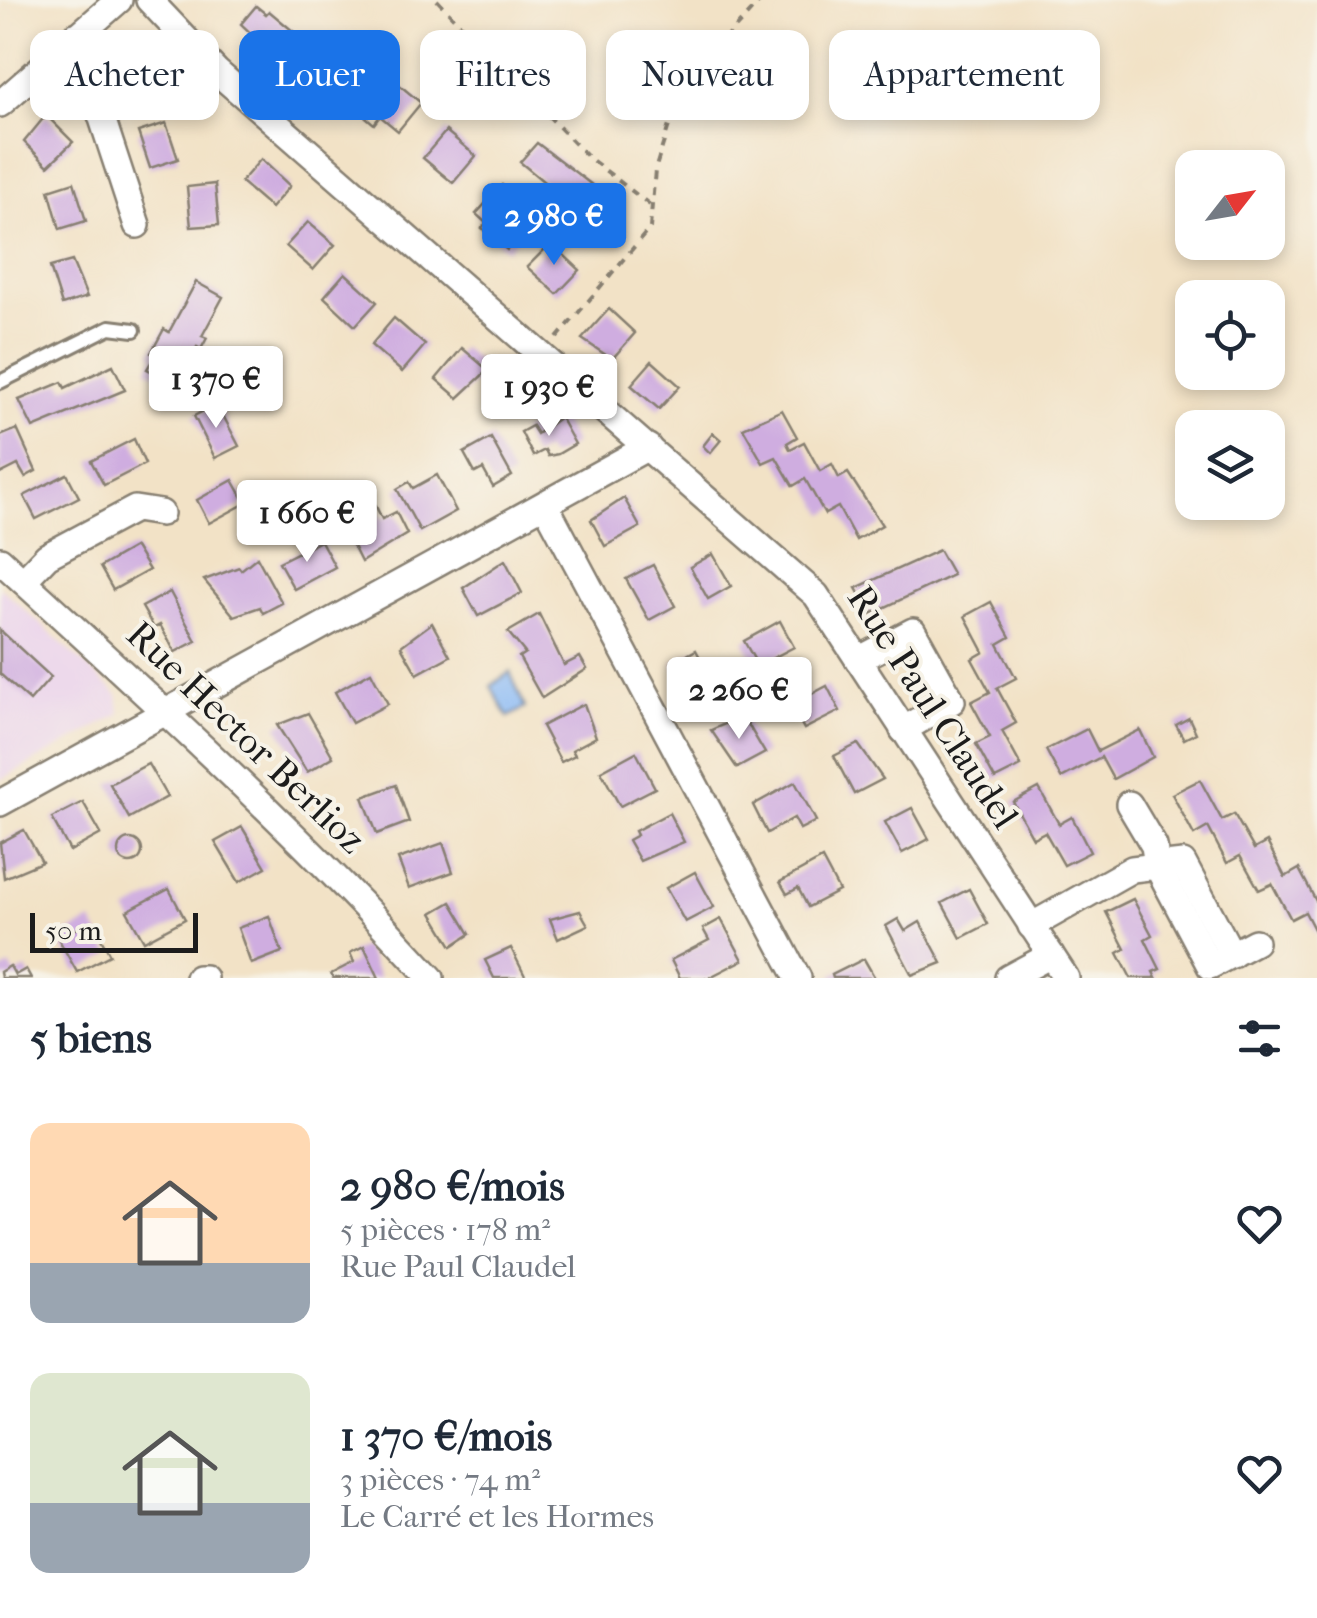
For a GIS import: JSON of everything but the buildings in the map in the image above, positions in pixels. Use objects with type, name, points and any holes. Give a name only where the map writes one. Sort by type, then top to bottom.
[{"type":"street","points":[[83,30],[119,0]]},
{"type":"street","name":"Rue Paul Claudel","points":[[149,0],[217,72],[816,595],[1066,978]]},
{"type":"street","points":[[0,104],[30,77]]},
{"type":"street","points":[[103,120],[137,225]]},
{"type":"street","points":[[0,803],[648,447]]},
{"type":"street","points":[[546,504],[798,978]]},
{"type":"street","points":[[22,581],[47,556],[135,509],[160,513]]},
{"type":"street","name":"Rue Hector Berlioz","points":[[0,560],[166,710],[345,883],[431,978]]},
{"type":"street","points":[[858,660],[914,630],[952,701],[904,730]]},
{"type":"street","points":[[1130,804],[1154,846],[1157,866],[1210,966],[1255,942]]},
{"type":"street","points":[[1031,926],[1132,870],[1157,866]]},
{"type":"street","points":[[1008,978],[1050,955]]},
{"type":"lane","points":[[0,382],[110,327],[134,330]]},
{"type":"path","points":[[437,0],[575,144],[654,208]]},
{"type":"path","points":[[542,354],[650,228],[655,170],[671,119],[700,66],[761,0]]},
{"type":"shaded area","points":[[0,587],[118,695],[120,714],[0,780]]},
{"type":"water","points":[[510,672],[525,708],[508,717],[491,686]]}]
